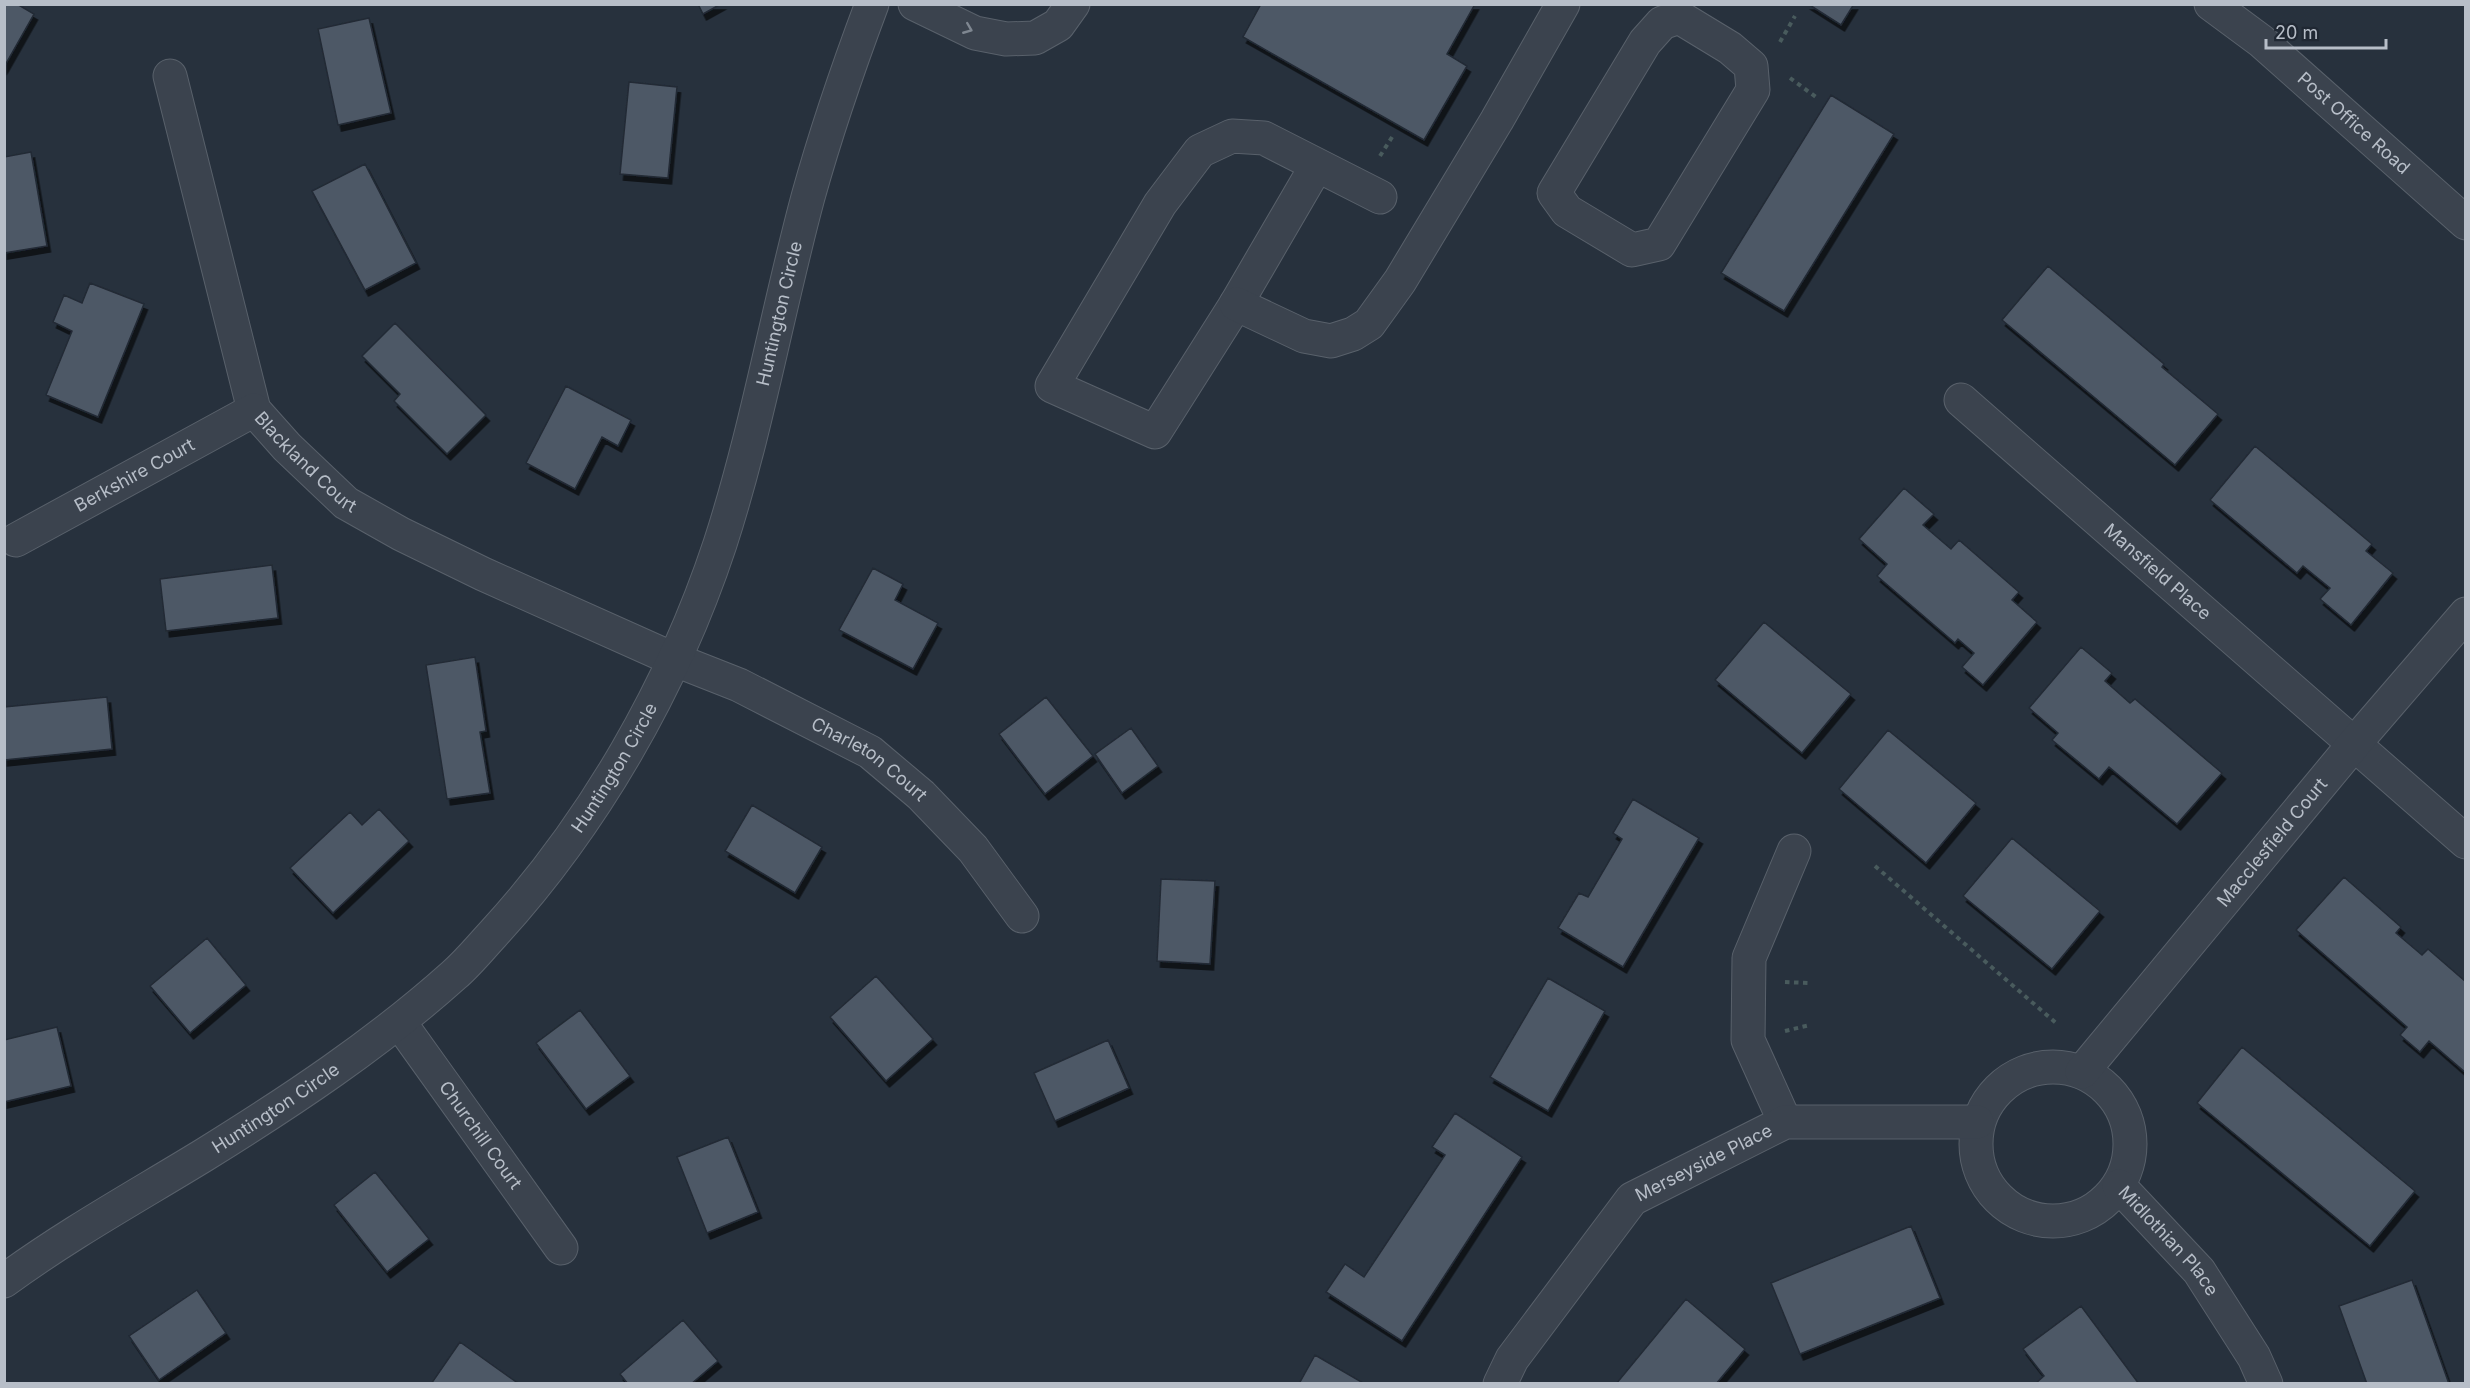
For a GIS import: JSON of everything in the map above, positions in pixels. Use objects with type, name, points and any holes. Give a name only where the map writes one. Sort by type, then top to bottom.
[{"type":"street","name":"Huntington Circle","points":[[7,1275],[293,1098],[400,1023],[458,972],[514,911],[560,853],[602,790],[640,726],[699,602],[720,543],[758,406],[808,199],[842,84],[872,4]]},
{"type":"street","points":[[915,4],[975,33],[1006,39],[1035,38],[1058,25],[1073,4]]},
{"type":"street","points":[[1236,304],[1304,336],[1331,341],[1353,334],[1369,324],[1406,271],[1497,120],[1563,4]]},
{"type":"street","name":"Post Office Road","points":[[2211,4],[2261,41],[2466,223]]},
{"type":"street","points":[[1668,11],[1730,48],[1751,66],[1753,90],[1659,244],[1632,250],[1567,211],[1554,193],[1645,42],[1662,23],[1668,11]]},
{"type":"street","name":"Blackland Court","points":[[170,76],[254,410],[287,447],[346,503],[400,534],[483,574],[673,659]]},
{"type":"street","points":[[1317,165],[1236,304],[1155,432],[1052,386],[1160,204],[1200,151],[1232,136],[1264,138],[1380,196]]},
{"type":"street","name":"Mansfield Place","points":[[1962,400],[2466,842]]},
{"type":"street","name":"Berkshire Court","points":[[16,540],[254,410]]},
{"type":"street","name":"Macclesfield Court","points":[[2082,1072],[2354,744],[2466,614]]},
{"type":"street","name":"Charleton Court","points":[[673,659],[739,686],[870,752],[921,795],[974,849],[1022,916]]},
{"type":"street","points":[[1785,1122],[1748,1040],[1749,958],[1794,851]]},
{"type":"street","name":"Churchill Court","points":[[400,1023],[561,1248]]},
{"type":"street","points":[[2082,1072],[2067,1067],[2046,1066],[2021,1073],[2002,1086],[1989,1100],[1977,1122],[1976,1153],[1987,1186],[2011,1210],[2031,1219],[2067,1220],[2084,1215],[2104,1203],[2119,1186]]},
{"type":"street","name":"Midlothian Place","points":[[2082,1072],[2104,1085],[2117,1100],[2128,1125],[2131,1145],[2128,1166],[2119,1186],[2199,1272],[2254,1357],[2266,1383]]},
{"type":"street","name":"Merseyside Place","points":[[1500,1383],[1512,1359],[1632,1198],[1785,1122],[1977,1122]]},
{"type":"path","points":[[1875,866],[2056,1023]]},
{"type":"building","points":[[4,4],[17,4],[34,14],[4,67]]},
{"type":"building","points":[[698,4],[721,4],[703,14]]},
{"type":"building","points":[[1261,4],[1475,4],[1447,54],[1467,66],[1424,140],[1243,37]]},
{"type":"building","points":[[1808,4],[1854,4],[1841,25]]},
{"type":"building","points":[[369,18],[391,113],[338,125],[318,29]]},
{"type":"building","points":[[629,82],[677,87],[668,178],[620,174]]},
{"type":"building","points":[[1831,95],[1894,134],[1784,311],[1721,273]]},
{"type":"building","points":[[31,152],[47,246],[4,253],[4,157]]},
{"type":"building","points":[[365,164],[416,263],[365,290],[312,191]]},
{"type":"building","points":[[2048,266],[2164,364],[2162,367],[2218,414],[2175,465],[2002,320]]},
{"type":"building","points":[[90,283],[144,304],[98,417],[46,395],[72,331],[53,322],[64,295],[82,303]]},
{"type":"building","points":[[395,323],[486,415],[447,454],[394,401],[400,394],[362,356]]},
{"type":"building","points":[[566,386],[631,420],[618,446],[602,437],[575,489],[526,463]]},
{"type":"building","points":[[2255,446],[2372,544],[2366,551],[2393,573],[2351,625],[2320,599],[2330,588],[2303,566],[2297,573],[2210,500]]},
{"type":"building","points":[[1904,488],[1934,514],[1923,525],[1951,549],[1959,540],[2019,592],[2012,600],[2037,622],[1983,685],[1962,667],[1974,653],[1958,639],[1955,643],[1877,576],[1887,564],[1859,539]]},
{"type":"building","points":[[272,565],[278,618],[166,631],[160,579]]},
{"type":"building","points":[[873,568],[903,584],[895,600],[938,623],[913,669],[839,630]]},
{"type":"building","points":[[1764,622],[1851,694],[1802,753],[1715,680]]},
{"type":"building","points":[[2081,647],[2112,673],[2105,681],[2130,703],[2135,699],[2222,773],[2177,824],[2109,767],[2099,779],[2052,740],[2058,733],[2029,708]]},
{"type":"building","points":[[475,657],[486,731],[480,732],[490,793],[447,799],[426,665]]},
{"type":"building","points":[[107,697],[112,749],[4,760],[4,707]]},
{"type":"building","points":[[1046,697],[1093,756],[1045,794],[999,734]]},
{"type":"building","points":[[1131,728],[1158,766],[1122,793],[1095,754]]},
{"type":"building","points":[[1888,730],[1976,803],[1926,863],[1839,789]]},
{"type":"building","points":[[1633,799],[1699,838],[1623,967],[1558,928],[1579,893],[1588,897],[1622,839],[1613,833]]},
{"type":"building","points":[[752,805],[822,847],[795,893],[725,851]]},
{"type":"building","points":[[379,809],[409,841],[333,913],[290,868],[350,812],[362,825]]},
{"type":"building","points":[[2012,838],[2100,911],[2052,969],[1963,896]]},
{"type":"building","points":[[2344,877],[2401,927],[2396,933],[2422,955],[2428,949],[2466,982],[2466,1073],[2429,1041],[2420,1052],[2400,1035],[2407,1027],[2296,930]]},
{"type":"building","points":[[1161,879],[1215,881],[1210,964],[1157,961]]},
{"type":"building","points":[[207,938],[246,985],[190,1033],[150,986]]},
{"type":"building","points":[[876,976],[933,1039],[886,1081],[830,1017]]},
{"type":"building","points":[[1548,978],[1605,1011],[1548,1111],[1490,1077]]},
{"type":"building","points":[[580,1010],[630,1076],[586,1109],[536,1043]]},
{"type":"building","points":[[57,1027],[71,1086],[4,1102],[4,1040]]},
{"type":"building","points":[[1108,1040],[1129,1088],[1055,1121],[1034,1073]]},
{"type":"building","points":[[2242,1047],[2415,1191],[2370,1246],[2197,1103]]},
{"type":"building","points":[[1455,1113],[1522,1157],[1402,1341],[1326,1292],[1345,1264],[1364,1277],[1445,1155],[1432,1147]]},
{"type":"building","points":[[728,1137],[758,1212],[707,1233],[677,1157]]},
{"type":"building","points":[[375,1172],[429,1239],[387,1272],[334,1205]]},
{"type":"building","points":[[1911,1226],[1940,1298],[1800,1354],[1771,1283]]},
{"type":"building","points":[[2412,1280],[2449,1384],[2367,1384],[2339,1306]]},
{"type":"building","points":[[197,1290],[226,1333],[159,1380],[129,1336]]},
{"type":"building","points":[[1686,1299],[1745,1349],[1716,1384],[1616,1384]]},
{"type":"building","points":[[2081,1306],[2139,1384],[2035,1384],[2044,1376],[2023,1349]]},
{"type":"building","points":[[683,1320],[718,1361],[691,1384],[628,1384],[620,1374]]},
{"type":"building","points":[[460,1342],[519,1384],[431,1384]]},
{"type":"building","points":[[1315,1355],[1365,1384],[1299,1384]]}]
